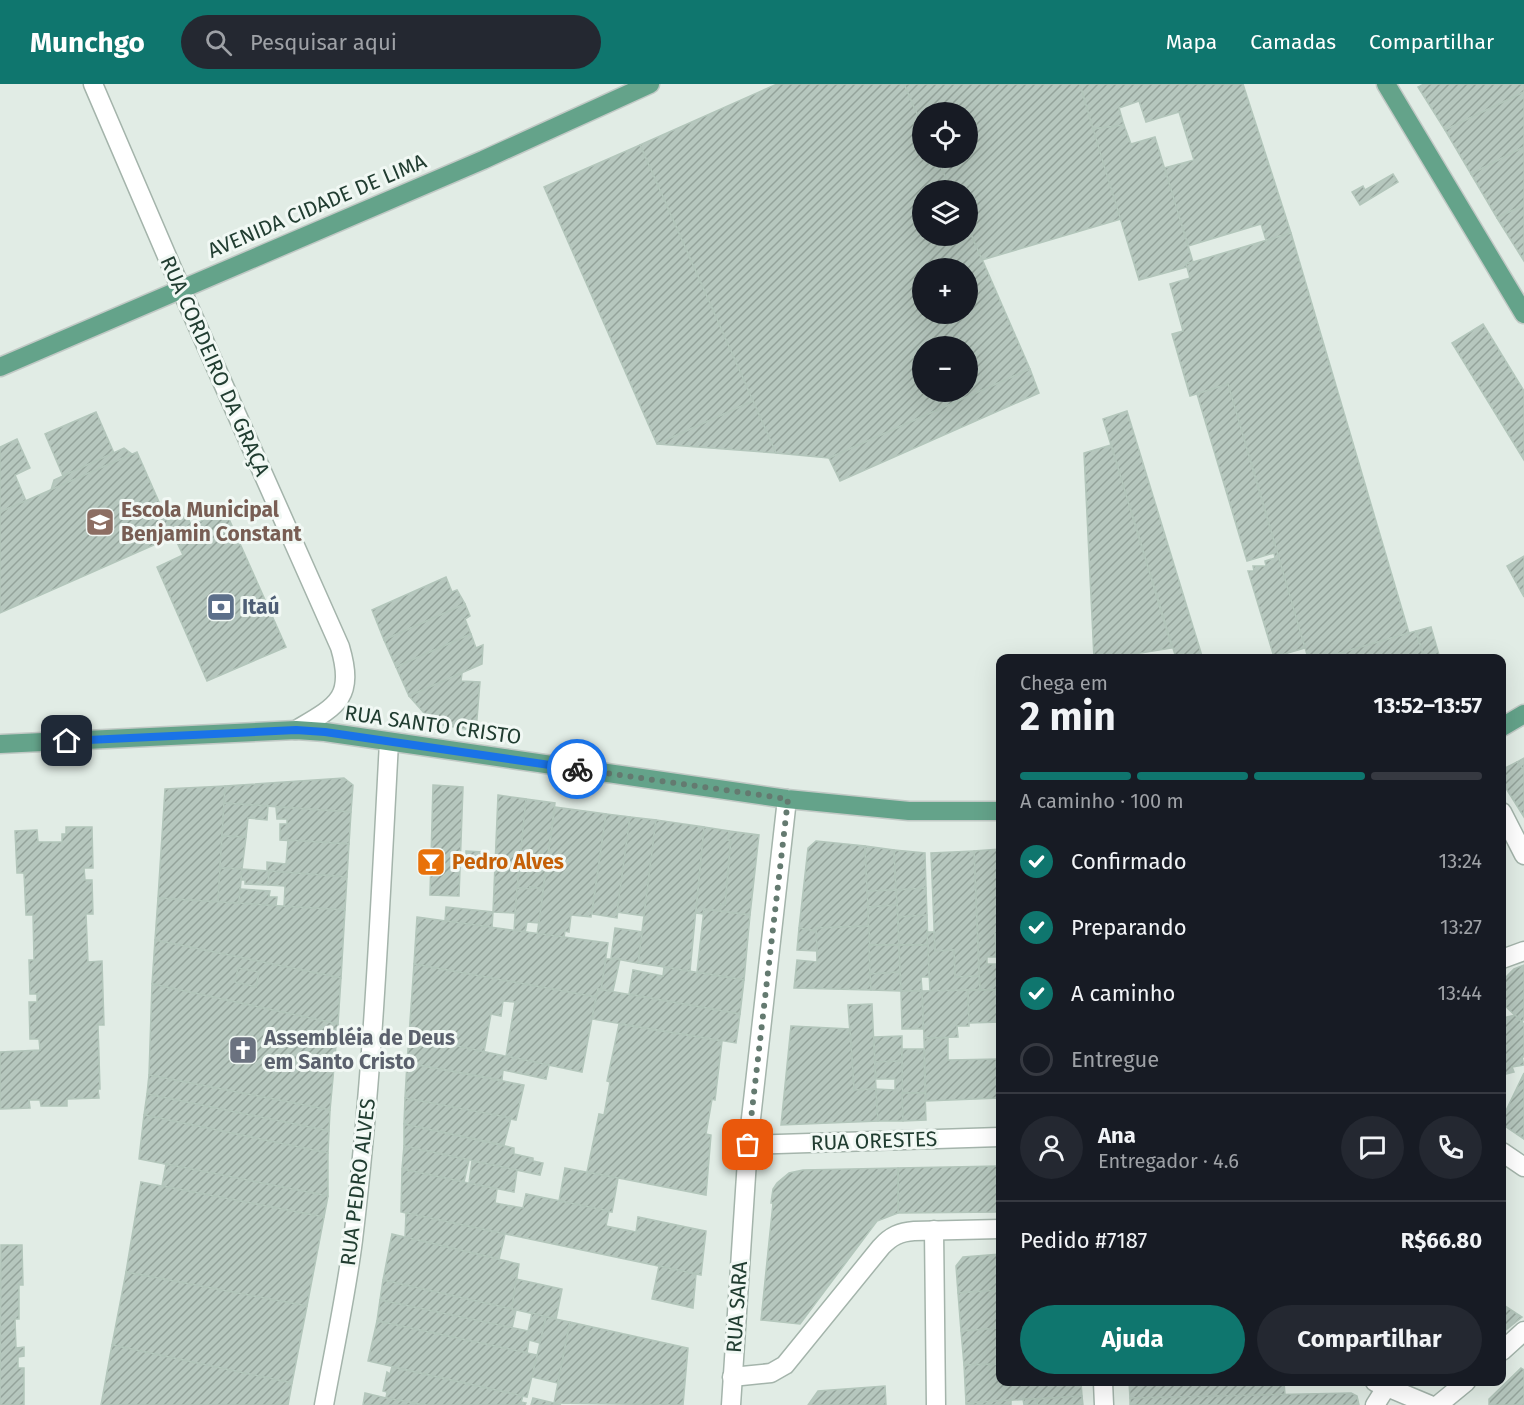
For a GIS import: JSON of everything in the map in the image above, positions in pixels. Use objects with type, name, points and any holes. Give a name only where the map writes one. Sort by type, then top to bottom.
[{"type":"main road","name":"AVENIDA CIDADE DE LIMA","points":[[0,367],[483,160],[650,84]]},
{"type":"main road","points":[[1386,84],[1524,314]]},
{"type":"main road","points":[[1506,724],[1524,714]]},
{"type":"main road","name":"RUA SANTO CRISTO","points":[[0,744],[296,730],[325,732],[788,799],[909,811],[996,811]]},
{"type":"street","name":"RUA CORDEIRO DA GRAÇA","points":[[93,84],[336,638],[345,665],[347,677],[345,688],[338,701],[325,713],[296,730]]},
{"type":"street","name":"RUA PEDRO ALVES","points":[[324,1405],[352,1242],[362,1157],[372,1054],[389,742]]},
{"type":"street","name":"RUA SARA","points":[[788,799],[748,1145],[732,1377],[764,1374],[778,1370],[785,1365],[888,1240],[903,1231],[996,1229]]},
{"type":"street","points":[[1506,820],[1524,855]]},
{"type":"street","points":[[1506,958],[1524,951]]},
{"type":"street","name":"RUA ORESTES","points":[[748,1145],[996,1137]]},
{"type":"street","points":[[1506,1155],[1524,1167]]},
{"type":"street","points":[[934,1230],[936,1405]]},
{"type":"street","points":[[1506,1347],[1524,1331]]},
{"type":"street","points":[[731,1405],[732,1377]]},
{"type":"street","points":[[1103,1386],[1104,1405]]},
{"type":"street","points":[[1375,1405],[1384,1386]]},
{"type":"street","points":[[1391,1386],[1431,1405]]},
{"type":"street","points":[[1438,1405],[1461,1386]]},
{"type":"building","points":[[777,84],[904,84],[912,102],[912,168],[941,168],[947,180],[912,180],[912,246],[976,246],[1030,369],[978,392],[978,336],[912,336],[912,402],[955,402],[829,458],[776,453],[640,145]]},
{"type":"building","points":[[904,84],[1080,84],[1121,219],[982,260],[976,246],[978,246],[978,180],[947,180],[941,168],[978,168],[978,102],[912,102]]},
{"type":"building","points":[[1080,84],[1243,84],[1291,233],[1266,240],[1261,224],[1188,246],[1164,168],[1194,160],[1179,112],[1146,122],[1139,101],[1119,108],[1124,125],[1093,129]]},
{"type":"building","points":[[1424,84],[1524,84],[1524,92],[1445,130],[1418,87]]},
{"type":"building","points":[[1524,92],[1524,147],[1471,174],[1445,130]]},
{"type":"building","points":[[1124,125],[1131,144],[1155,137],[1193,262],[1186,264],[1187,267],[1139,280],[1093,129]]},
{"type":"building","points":[[640,145],[753,401],[657,444],[544,187]]},
{"type":"building","points":[[1524,147],[1524,205],[1497,218],[1471,174]]},
{"type":"building","points":[[1393,174],[1398,182],[1360,205],[1352,192],[1363,186],[1365,190]]},
{"type":"building","points":[[1524,205],[1524,261],[1497,218]]},
{"type":"building","points":[[1291,233],[1409,633],[1337,654],[1307,654],[1228,384],[1190,396],[1172,334],[1183,331],[1170,284],[1190,278],[1186,264]]},
{"type":"building","points":[[1483,324],[1524,391],[1524,460],[1452,343]]},
{"type":"building","points":[[1030,369],[1039,393],[840,481],[829,458],[955,402],[978,402],[978,392]]},
{"type":"building","points":[[1228,384],[1305,648],[1284,654],[1273,654],[1248,571],[1254,571],[1253,566],[1266,566],[1265,561],[1275,558],[1274,553],[1247,561],[1197,394]]},
{"type":"building","points":[[753,401],[776,453],[657,444]]},
{"type":"building","points":[[1127,411],[1201,654],[1175,654],[1103,419]]},
{"type":"building","points":[[96,412],[114,453],[63,476],[45,434]]},
{"type":"building","points":[[17,439],[30,468],[15,475],[26,501],[0,512],[0,447]]},
{"type":"building","points":[[1111,445],[1172,648],[1135,654],[1094,654],[1084,453]]},
{"type":"building","points":[[124,448],[132,454],[51,490],[54,480]]},
{"type":"building","points":[[137,452],[174,536],[0,613],[0,512]]},
{"type":"building","name":"Itaú","points":[[225,510],[286,647],[207,681],[157,567],[183,555],[173,534]]},
{"type":"building","points":[[186,513],[191,525],[173,534],[168,521]]},
{"type":"building","points":[[1524,556],[1524,597],[1507,566]]},
{"type":"building","points":[[446,577],[452,592],[457,590],[465,604],[384,640],[372,610]]},
{"type":"building","points":[[465,604],[470,616],[465,619],[471,634],[396,667],[384,640]]},
{"type":"building","points":[[1431,627],[1439,654],[1423,654],[1416,631]]},
{"type":"building","points":[[1416,631],[1423,654],[1337,654]]},
{"type":"building","points":[[471,634],[476,648],[483,645],[482,664],[409,696],[396,667]]},
{"type":"building","points":[[462,673],[461,681],[480,682],[476,731],[433,723],[409,696]]},
{"type":"building","points":[[1524,758],[1524,770],[1517,762]]},
{"type":"building","points":[[1517,762],[1524,770],[1524,817],[1506,788],[1506,768]]},
{"type":"building","points":[[344,778],[353,785],[351,812],[224,803],[225,786]]},
{"type":"building","points":[[433,785],[463,787],[459,896],[430,895]]},
{"type":"building","points":[[225,786],[218,902],[158,898],[165,789]]},
{"type":"building","points":[[498,795],[526,799],[515,913],[493,912]]},
{"type":"building","points":[[526,799],[555,803],[543,889],[517,888]]},
{"type":"building","points":[[224,803],[268,806],[267,820],[248,818],[246,837],[222,836]]},
{"type":"building","points":[[276,807],[351,812],[349,844],[280,840],[280,824],[287,824],[287,819],[277,819]]},
{"type":"building","points":[[555,807],[606,814],[591,917],[571,915],[569,932],[565,931],[564,938],[537,935]]},
{"type":"building","points":[[606,814],[630,817],[617,918],[592,914]]},
{"type":"building","points":[[630,817],[656,820],[644,916],[617,912]]},
{"type":"building","points":[[656,820],[704,827],[690,971],[638,963]]},
{"type":"building","points":[[66,827],[92,827],[93,868],[84,868],[85,880],[92,880],[93,914],[86,914],[88,962],[102,961],[104,1025],[98,1025],[99,1098],[67,1099],[67,1106],[41,1106],[40,1100],[29,1100],[30,1108],[0,1109],[0,1052],[40,1050],[39,1039],[30,1039],[29,1002],[37,1002],[37,994],[30,994],[29,960],[34,960],[33,915],[26,915],[24,873],[17,873],[15,831],[37,830],[38,842],[62,842],[62,834],[66,834]]},
{"type":"building","points":[[704,827],[729,831],[728,840],[731,840],[725,905],[721,904],[720,911],[704,909],[703,914],[696,913]]},
{"type":"building","points":[[729,831],[759,835],[750,915],[720,911],[721,904],[725,905],[731,840],[728,840]]},
{"type":"building","points":[[222,836],[246,837],[242,869],[220,868]]},
{"type":"building","points":[[288,840],[349,844],[347,877],[267,871],[267,862],[286,864]]},
{"type":"building","points":[[816,841],[865,846],[869,926],[816,928],[816,931],[799,928],[808,848]]},
{"type":"building","points":[[865,846],[894,850],[896,890],[867,891]]},
{"type":"building","points":[[996,849],[996,957],[987,957],[987,964],[996,964],[996,990],[980,990],[974,851]]},
{"type":"building","points":[[894,850],[925,853],[926,888],[896,890]]},
{"type":"building","points":[[466,851],[483,852],[483,868],[466,867]]},
{"type":"building","points":[[974,851],[979,976],[955,977],[954,950],[935,951],[931,853]]},
{"type":"building","points":[[220,868],[242,869],[239,904],[218,902]]},
{"type":"building","points":[[242,869],[269,871],[268,885],[245,884],[245,880],[241,880]]},
{"type":"building","points":[[269,871],[347,877],[345,910],[284,907],[285,886],[268,885]]},
{"type":"building","points":[[530,887],[543,889],[539,923],[527,922],[525,933],[514,931],[517,888],[530,889]]},
{"type":"building","points":[[926,888],[927,915],[898,917],[896,890]]},
{"type":"building","points":[[240,889],[270,891],[269,897],[277,897],[276,906],[239,904]]},
{"type":"building","points":[[896,890],[897,905],[868,907],[867,891]]},
{"type":"building","points":[[158,898],[345,910],[341,978],[155,940]]},
{"type":"building","points":[[897,905],[899,945],[869,945],[868,907]]},
{"type":"building","points":[[446,907],[493,912],[492,928],[445,921]]},
{"type":"building","points":[[704,909],[750,915],[744,980],[697,972]]},
{"type":"building","points":[[927,915],[928,945],[899,945],[898,917]]},
{"type":"building","points":[[417,917],[608,943],[601,990],[598,989],[596,997],[414,964]]},
{"type":"building","points":[[869,926],[871,990],[794,988],[797,960],[817,962],[816,928]]},
{"type":"building","points":[[615,928],[642,932],[638,963],[611,958]]},
{"type":"building","points":[[799,928],[816,931],[817,951],[797,950]]},
{"type":"building","points":[[927,932],[934,932],[935,951],[954,950],[955,977],[979,976],[980,990],[930,991]]},
{"type":"building","points":[[155,940],[341,978],[338,1024],[152,984]]},
{"type":"building","points":[[869,945],[899,945],[900,972],[870,974]]},
{"type":"building","points":[[899,945],[928,945],[929,977],[921,977],[922,991],[901,991]]},
{"type":"building","points":[[606,959],[620,959],[613,991],[601,990]]},
{"type":"building","points":[[414,964],[596,997],[582,1072],[506,1056],[515,1002],[503,1001],[501,1016],[491,1014],[484,1052],[409,1036]]},
{"type":"building","points":[[1524,965],[1524,1019],[1522,1022],[1506,1007],[1506,977],[1514,969]]},
{"type":"building","points":[[664,967],[744,980],[740,1014],[629,994],[633,970],[663,976]]},
{"type":"building","points":[[238,968],[259,972],[256,987],[235,982]]},
{"type":"building","points":[[900,972],[901,991],[871,990],[870,974]]},
{"type":"building","name":"Assembléia de Deus em Santo Cristo","points":[[152,984],[338,1024],[330,1110],[149,1075]]},
{"type":"building","points":[[598,989],[740,1014],[736,1043],[592,1019]]},
{"type":"building","points":[[968,990],[969,1026],[957,1026],[958,1037],[924,1038],[922,991]]},
{"type":"building","points":[[968,990],[996,990],[996,1022],[969,1023]]},
{"type":"building","points":[[901,991],[922,991],[923,1029],[902,1029]]},
{"type":"building","points":[[872,1004],[876,1089],[854,1090],[848,1005]]},
{"type":"building","points":[[1515,1015],[1524,1024],[1524,1057],[1522,1057],[1524,1065],[1512,1067],[1514,1072],[1506,1074],[1506,1017]]},
{"type":"building","points":[[619,1024],[722,1041],[715,1100],[712,1099],[706,1134],[711,1135],[706,1195],[587,1172],[599,1114],[604,1115],[610,1082],[607,1081]]},
{"type":"building","points":[[791,1026],[850,1029],[854,1090],[876,1089],[878,1121],[781,1125]]},
{"type":"building","points":[[409,1036],[549,1065],[546,1079],[503,1070],[502,1080],[407,1063]]},
{"type":"building","points":[[902,1036],[902,1061],[875,1062],[874,1037]]},
{"type":"building","points":[[924,1038],[948,1038],[948,1060],[996,1059],[996,1098],[926,1101]]},
{"type":"building","points":[[902,1049],[924,1049],[925,1093],[902,1093]]},
{"type":"building","points":[[902,1061],[903,1121],[878,1121],[876,1089],[895,1090],[895,1079],[876,1079],[875,1062]]},
{"type":"building","points":[[407,1063],[524,1085],[516,1120],[405,1098]]},
{"type":"building","points":[[1524,1073],[1524,1139],[1506,1127],[1506,1111]]},
{"type":"building","points":[[149,1075],[330,1110],[329,1131],[147,1094]]},
{"type":"building","points":[[902,1093],[925,1093],[926,1120],[903,1121]]},
{"type":"building","points":[[147,1094],[329,1131],[328,1153],[144,1115]]},
{"type":"building","points":[[405,1098],[511,1118],[504,1145],[404,1124]]},
{"type":"building","points":[[144,1115],[328,1153],[328,1196],[139,1159]]},
{"type":"building","points":[[404,1124],[514,1148],[514,1154],[533,1158],[533,1161],[543,1163],[540,1175],[404,1146]]},
{"type":"building","points":[[404,1146],[469,1160],[464,1182],[402,1169]]},
{"type":"building","points":[[472,1161],[517,1170],[514,1192],[469,1183]]},
{"type":"building","points":[[166,1164],[328,1196],[324,1217],[162,1186]]},
{"type":"building","points":[[996,1166],[996,1212],[898,1213],[898,1168]]},
{"type":"building","points":[[565,1168],[618,1178],[612,1212],[559,1201]]},
{"type":"building","points":[[898,1168],[898,1213],[877,1221],[800,1324],[761,1320],[773,1203],[771,1203],[773,1189],[777,1183],[789,1173],[803,1170]]},
{"type":"building","points":[[402,1169],[497,1189],[495,1203],[523,1208],[526,1194],[609,1211],[606,1226],[636,1232],[638,1217],[706,1231],[701,1275],[401,1212]]},
{"type":"building","points":[[141,1182],[324,1217],[307,1306],[126,1272]]},
{"type":"building","points":[[406,1213],[505,1234],[499,1259],[405,1237]]},
{"type":"building","points":[[392,1234],[519,1264],[512,1309],[383,1280]]},
{"type":"building","points":[[1,1245],[22,1245],[23,1285],[19,1285],[19,1319],[15,1319],[16,1348],[24,1347],[24,1356],[18,1357],[18,1368],[24,1368],[24,1405],[0,1405]]},
{"type":"building","points":[[996,1254],[996,1290],[958,1293],[956,1266],[963,1257]]},
{"type":"building","points":[[659,1266],[696,1274],[693,1308],[652,1299]]},
{"type":"building","points":[[126,1272],[307,1306],[292,1383],[112,1345]]},
{"type":"building","points":[[516,1279],[562,1289],[556,1319],[512,1309]]},
{"type":"building","points":[[383,1280],[516,1310],[512,1328],[380,1300]]},
{"type":"building","points":[[996,1290],[996,1328],[961,1331],[958,1293]]},
{"type":"building","points":[[380,1300],[528,1331],[532,1313],[546,1317],[540,1343],[529,1340],[527,1353],[377,1321]]},
{"type":"building","points":[[1506,1307],[1522,1317],[1506,1330]]},
{"type":"building","points":[[546,1317],[570,1322],[558,1383],[532,1377]]},
{"type":"building","points":[[377,1321],[537,1355],[527,1397],[368,1361]]},
{"type":"building","points":[[570,1322],[688,1348],[683,1405],[554,1403]]},
{"type":"building","points":[[996,1328],[996,1364],[964,1365],[961,1331]]},
{"type":"building","points":[[112,1345],[292,1383],[288,1405],[101,1405]]},
{"type":"building","points":[[996,1364],[996,1386],[1081,1386],[1082,1396],[966,1403],[964,1365]]},
{"type":"building","points":[[392,1367],[523,1396],[521,1402],[526,1403],[525,1405],[426,1405],[386,1398],[387,1392],[383,1391],[387,1372],[390,1374]]},
{"type":"building","points":[[1521,1368],[1524,1370],[1524,1405],[1489,1405],[1489,1399],[1502,1386],[1506,1386],[1506,1383]]},
{"type":"building","points":[[885,1386],[886,1405],[808,1405],[818,1391]]},
{"type":"building","points":[[1129,1386],[1284,1386],[1285,1395],[1130,1398]]},
{"type":"building","points":[[365,1393],[386,1398],[426,1405],[363,1405]]},
{"type":"building","points":[[1351,1393],[1357,1396],[1359,1405],[1130,1405],[1130,1398]]},
{"type":"building","points":[[1082,1396],[1083,1405],[1037,1405],[1037,1399]]},
{"type":"building","points":[[533,1398],[554,1403],[561,1405],[531,1405]]},
{"type":"building","points":[[1023,1399],[1037,1399],[1037,1405],[1024,1405]]},
{"type":"building","points":[[1011,1400],[1011,1405],[966,1405],[966,1403]]},
{"type":"way so far","points":[[577,769],[788,799],[748,1145]]},
{"type":"place","name":"Escola Municipal Benjamin Constant","points":[[100,522]]},
{"type":"place","name":"Itaú","points":[[221,607]]},
{"type":"place","name":"Pedro Alves","points":[[431,862]]},
{"type":"place","name":"Assembléia de Deus em Santo Cristo","points":[[243,1050]]},
{"type":"route","points":[[67,741],[296,730],[325,732],[577,769]]}]
